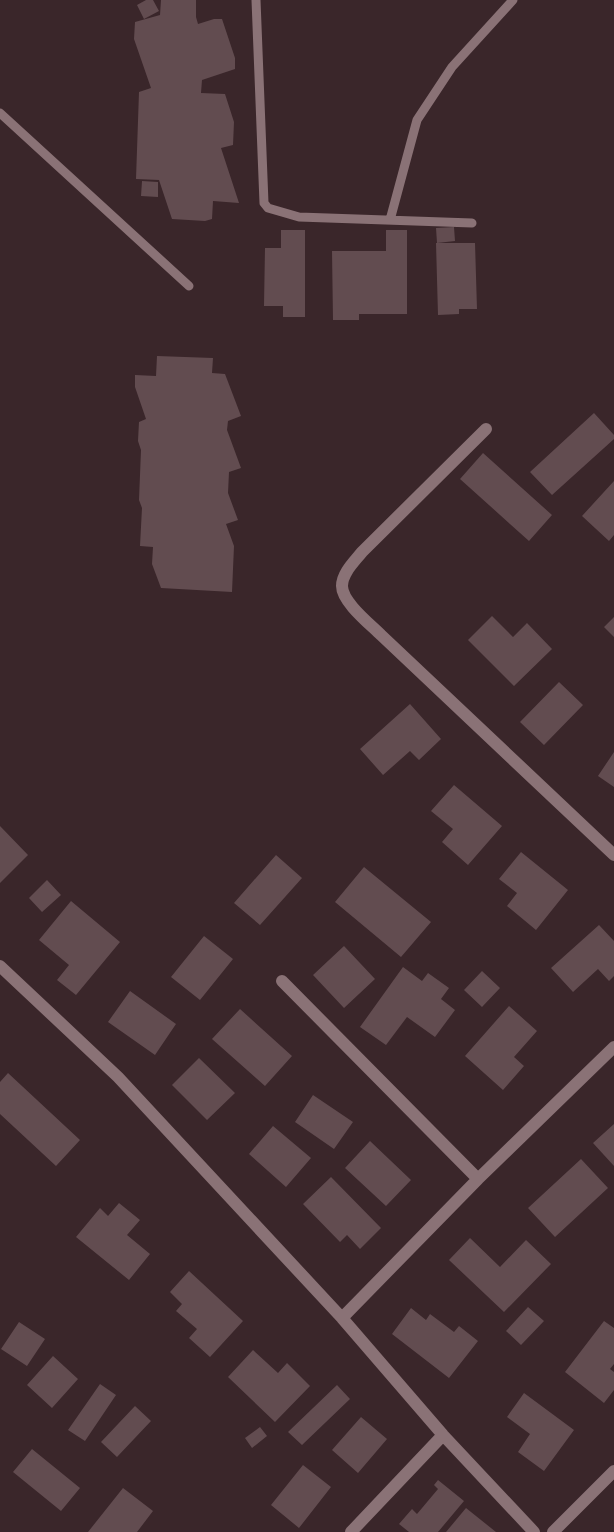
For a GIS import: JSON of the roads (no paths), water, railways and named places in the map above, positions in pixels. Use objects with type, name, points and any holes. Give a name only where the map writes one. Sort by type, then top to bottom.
[{"type":"street","points":[[486,429],[362,552],[347,571],[342,586],[348,601],[381,635],[614,855]]},
{"type":"street","points":[[0,966],[118,1077],[342,1318],[443,1435],[534,1532]]},
{"type":"street","points":[[282,981],[478,1179]]},
{"type":"street","points":[[342,1318],[478,1179],[614,1047]]},
{"type":"street","points":[[351,1532],[443,1435]]},
{"type":"street","points":[[553,1532],[614,1471]]},
{"type":"lane","points":[[256,0],[264,203],[268,208],[299,217],[472,223]]},
{"type":"lane","points":[[390,220],[417,120],[452,67],[513,0]]},
{"type":"lane","points":[[0,113],[189,286]]}]
